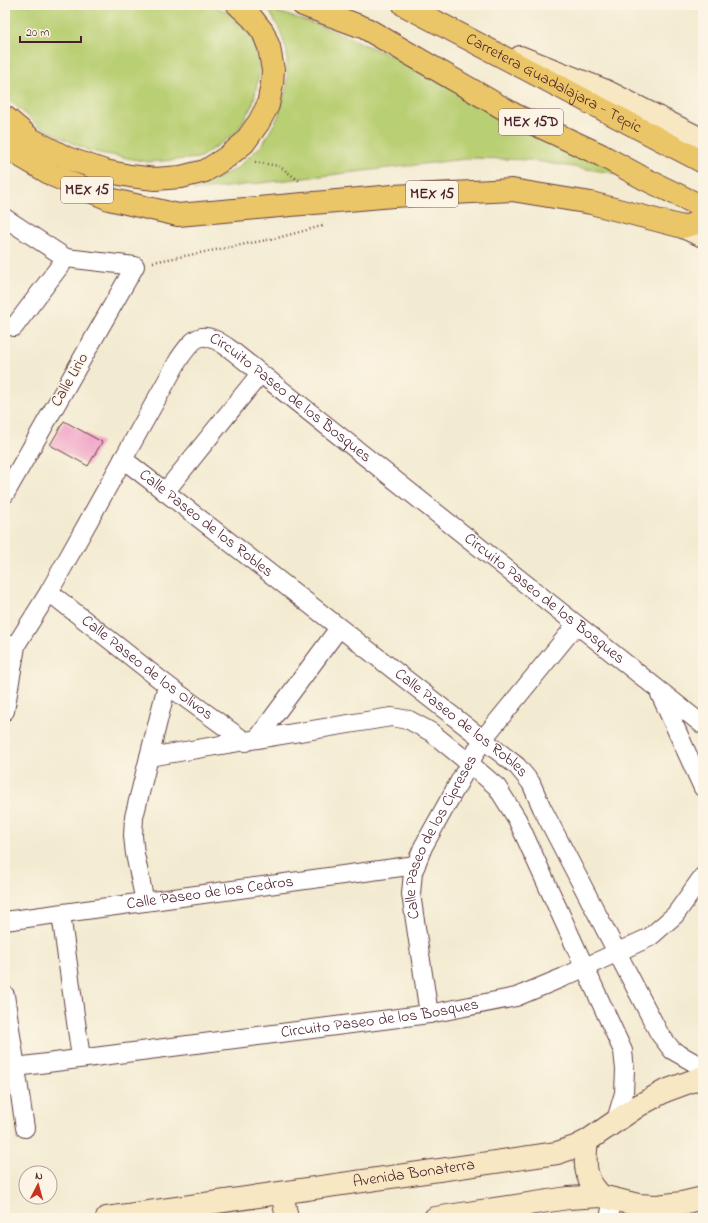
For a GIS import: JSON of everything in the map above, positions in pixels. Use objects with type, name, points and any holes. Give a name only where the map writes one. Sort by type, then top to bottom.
[{"type":"highway","name":"MEX 15","points":[[5,117],[31,139],[68,158],[105,171],[130,176],[155,178],[181,177],[205,171],[228,157],[244,143],[259,122],[268,105],[273,70],[269,47],[263,32],[252,18],[238,5]]},
{"type":"highway","name":"MEX 15D","points":[[302,5],[365,28],[515,115],[601,155],[645,179],[703,207]]},
{"type":"highway","name":"Carretera Guadalajara - Tepic","points":[[404,5],[703,162]]},
{"type":"highway","name":"MEX 15","points":[[5,144],[17,154],[54,176],[109,199],[178,215],[393,196],[512,190],[591,203],[693,224]]},
{"type":"street","points":[[453,31],[606,91],[703,140]]},
{"type":"street","points":[[5,218],[66,258],[136,266]]},
{"type":"street","name":"MEX 15","points":[[693,224],[703,236]]},
{"type":"street","points":[[14,327],[66,258]]},
{"type":"street","name":"Calle Lirio","points":[[7,485],[136,266]]},
{"type":"street","name":"Circuito Paseo de los Bosques","points":[[5,660],[49,592],[178,359],[189,344],[202,337],[215,339],[703,725]]},
{"type":"street","points":[[166,492],[260,374]]},
{"type":"street","name":"Calle Paseo de los Robles","points":[[123,459],[517,766],[531,783],[542,808],[656,1028],[672,1050],[693,1062],[703,1065]]},
{"type":"street","name":"Calle Paseo de los Olivos","points":[[49,592],[167,685],[251,740]]},
{"type":"street","name":"Calle Paseo de los Cipreses","points":[[429,1014],[410,894],[413,872],[423,847],[482,739],[576,625]]},
{"type":"street","points":[[251,740],[339,628]]},
{"type":"street","name":"Circuito Paseo de los Bosques","points":[[5,710],[16,645]]},
{"type":"street","points":[[145,902],[135,854],[133,836],[134,817],[167,685]]},
{"type":"street","name":"Circuito Paseo de los Bosques","points":[[659,690],[703,788]]},
{"type":"street","name":"Calle Paseo de los Robles","points":[[150,757],[391,717],[409,720],[431,732],[497,787],[518,819],[623,1051],[625,1070],[624,1093],[616,1120]]},
{"type":"street","name":"Calle Paseo de los Cedros","points":[[5,921],[416,865]]},
{"type":"street","name":"Circuito Paseo de los Bosques","points":[[16,1067],[429,1014],[516,997],[564,978],[650,937],[675,915],[703,876]]},
{"type":"street","points":[[61,914],[81,1058]]},
{"type":"street","points":[[5,995],[25,1128]]},
{"type":"street","name":"Avenida Bonaterra","points":[[107,1218],[557,1153],[587,1141],[616,1120],[665,1091],[703,1077]]},
{"type":"street","points":[[587,1141],[585,1156],[591,1183],[608,1204]]},
{"type":"street","points":[[282,1193],[287,1218]]},
{"type":"street","points":[[435,1218],[568,1198],[608,1204],[657,1206],[682,1203],[703,1198]]},
{"type":"street","points":[[657,1206],[675,1218]]},
{"type":"path","points":[[228,157],[279,166],[304,184]]},
{"type":"path","points":[[136,266],[277,238],[322,226],[330,202]]},
{"type":"green space","points":[[5,5],[212,5],[229,13],[252,38],[260,69],[253,104],[236,133],[199,158],[149,162],[90,151],[41,128],[5,96]]},
{"type":"green space","points":[[268,9],[322,26],[393,57],[625,175],[529,160],[474,158],[193,191],[237,168],[263,144],[278,117],[287,86],[287,52],[280,30]]},
{"type":"building","points":[[64,421],[102,442],[88,466],[50,445]]}]
